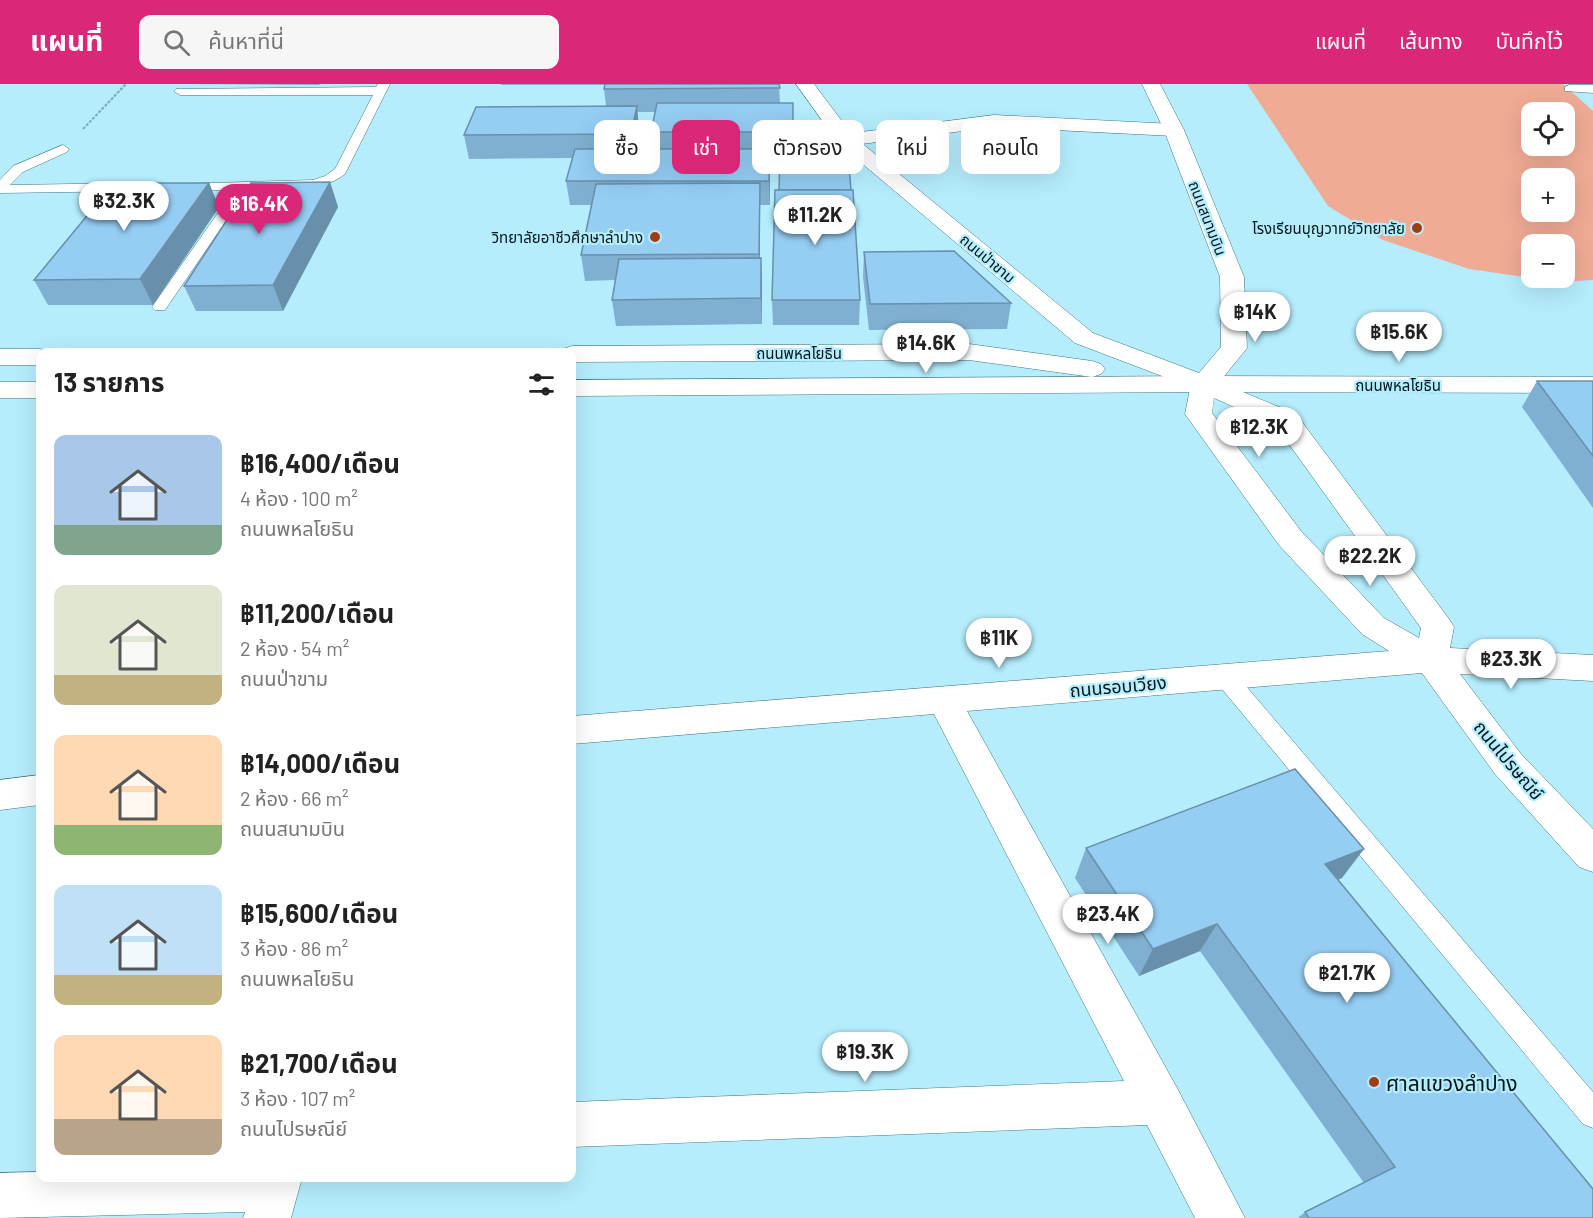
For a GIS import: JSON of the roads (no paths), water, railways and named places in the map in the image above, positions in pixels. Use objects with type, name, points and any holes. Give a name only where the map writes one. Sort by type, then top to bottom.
[{"type":"street","name":"ถนนป่าขาม","points":[[805,84],[831,120]]},
{"type":"street","name":"ถนนสนามบิน","points":[[1151,84],[1174,130],[1232,277],[1234,348],[1204,384]]},
{"type":"street","points":[[864,138],[994,121],[1174,130]]},
{"type":"street","name":"ถนนป่าขาม","points":[[864,155],[1084,338],[1204,384]]},
{"type":"street","name":"ถนนพหลโยธิน","points":[[576,354],[969,352],[1204,384]]},
{"type":"street","points":[[0,357],[36,357]]},
{"type":"street","points":[[1204,384],[1286,420],[1438,627],[1431,660]]},
{"type":"street","name":"ถนนพหลโยธิน","points":[[576,388],[1204,384],[1593,385]]},
{"type":"street","name":"ถนนไปรษณีย์","points":[[1204,384],[1197,414],[1290,538],[1373,626],[1431,660],[1508,764],[1593,855]]},
{"type":"street","points":[[0,390],[36,390]]},
{"type":"street","name":"ถนนรอบเวียง","points":[[576,730],[1431,660],[1593,668]]},
{"type":"street","points":[[943,699],[1221,1218]]},
{"type":"street","points":[[0,795],[36,790]]},
{"type":"street","points":[[576,1125],[1160,1102]]},
{"type":"street","points":[[0,1197],[273,1194]]},
{"type":"lane","points":[[174,187],[314,184],[330,179],[340,171],[382,87],[180,91]]},
{"type":"lane","points":[[1569,89],[1593,89]]},
{"type":"lane","points":[[0,188],[18,169],[63,149]]},
{"type":"lane","points":[[160,307],[243,186]]},
{"type":"lane","points":[[0,188],[151,187]]},
{"type":"lane","points":[[1225,677],[1593,1114]]},
{"type":"place","name":"โรงเรียนบุญวาทย์วิทยาลัย","points":[[1417,228]]},
{"type":"place","name":"วิทยาลัยอาชีวศึกษาลำปาง","points":[[655,237]]},
{"type":"place","name":"ศาลแขวงลำปาง","points":[[1374,1082]]}]
